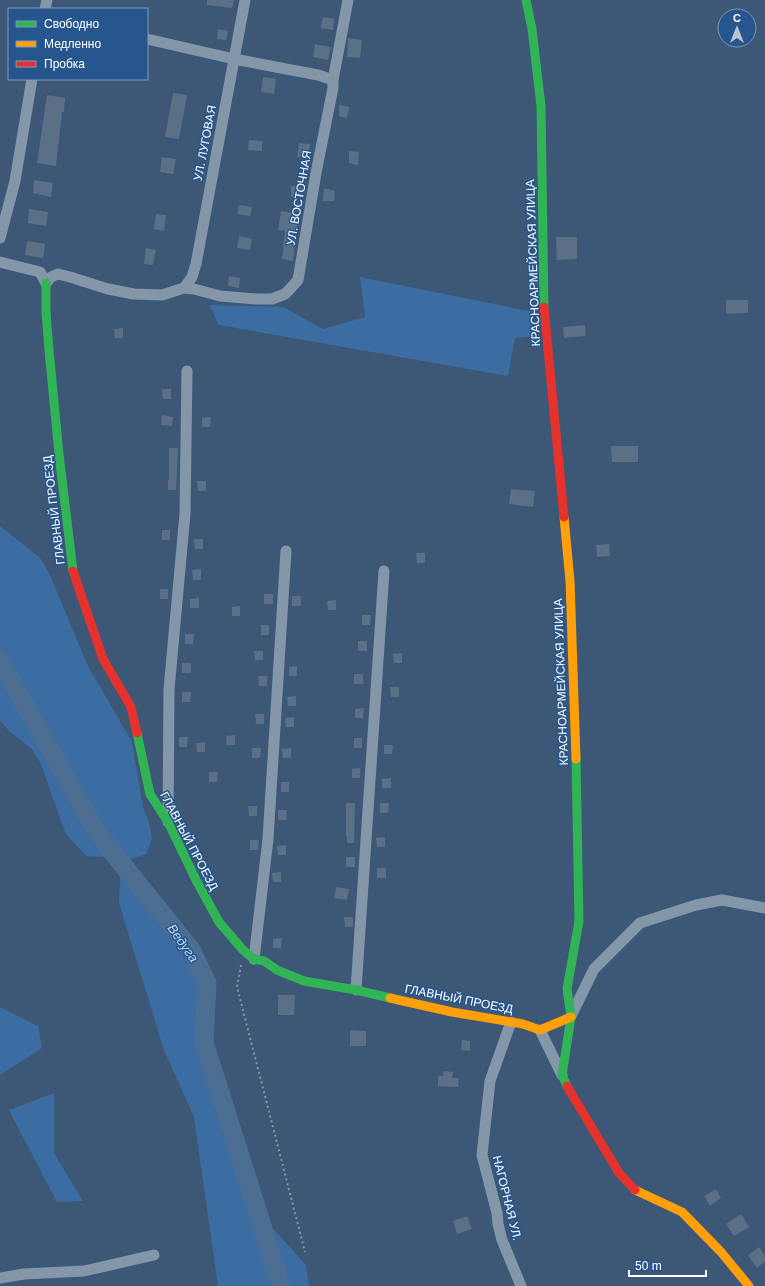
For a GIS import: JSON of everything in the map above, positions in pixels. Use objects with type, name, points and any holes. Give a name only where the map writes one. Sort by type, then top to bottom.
[{"type":"street","name":"УЛ. ЛУГОВАЯ","points":[[184,288],[192,277],[196,264],[245,0]]},
{"type":"street","name":"УЛ. ВОСТОЧНАЯ","points":[[184,288],[239,298],[272,299],[284,294],[298,280],[348,0]]},
{"type":"street","name":"КРАСНОАРМЕЙСКАЯ УЛИЦА","points":[[526,0],[532,28],[541,106],[544,316],[570,581],[576,757],[579,921],[567,989],[571,1016],[562,1075]]},
{"type":"street","points":[[148,39],[234,59],[318,75],[333,80]]},
{"type":"street","points":[[0,238],[15,181],[32,80]]},
{"type":"street","points":[[0,261],[40,272],[46,283]]},
{"type":"street","points":[[46,283],[51,277],[58,274],[108,289],[134,294],[162,295],[184,288]]},
{"type":"street","name":"ГЛАВНЫЙ ПРОЕЗД","points":[[46,283],[46,313],[49,350],[72,567],[103,660],[131,707],[150,794],[168,822],[196,880],[220,922],[243,950],[254,959],[264,961],[277,970],[304,982],[356,990],[452,1012],[524,1024],[540,1030]]},
{"type":"street","points":[[168,822],[169,689],[185,514],[187,372]]},
{"type":"street","points":[[254,959],[268,839],[286,550]]},
{"type":"street","points":[[356,990],[384,571]]},
{"type":"street","points":[[750,1286],[721,1252],[682,1212],[636,1191],[619,1172],[573,1097],[540,1030],[571,1016],[594,969],[640,922],[696,905],[722,900],[765,908]]},
{"type":"street","name":"НАГОРНАЯ УЛ.","points":[[511,1022],[500,1049],[490,1081],[482,1155],[497,1213],[502,1240],[521,1286]]},
{"type":"street","points":[[0,1278],[24,1274],[84,1272],[154,1255]]},
{"type":"path","points":[[243,950],[237,988],[305,1252]]},
{"type":"shaded area","points":[[360,277],[533,312],[533,336],[515,338],[508,376],[219,325],[209,305],[283,307],[323,329],[365,317]]},
{"type":"shaded area","points":[[0,526],[40,558],[49,573],[88,666],[132,742],[143,807],[149,823],[152,838],[146,854],[132,859],[86,856],[66,834],[40,762],[32,749],[8,730],[0,720]]},
{"type":"shaded area","points":[[120,874],[183,956],[198,983],[198,1037],[250,1206],[306,1265],[309,1286],[218,1286],[194,1117],[164,1050],[119,903]]},
{"type":"shaded area","points":[[0,1007],[38,1026],[42,1048],[0,1075]]},
{"type":"shaded area","points":[[54,1093],[54,1153],[83,1201],[57,1202],[9,1110]]},
{"type":"building","points":[[207,0],[234,0],[232,8],[207,5]]},
{"type":"building","points":[[323,17],[334,19],[333,30],[321,28]]},
{"type":"building","points":[[218,29],[228,31],[226,40],[217,39]]},
{"type":"building","points":[[348,38],[362,40],[360,58],[347,57]]},
{"type":"building","points":[[315,44],[331,47],[328,60],[313,57]]},
{"type":"building","points":[[263,77],[276,79],[274,94],[261,92]]},
{"type":"building","points":[[173,93],[187,95],[179,139],[165,137]]},
{"type":"building","points":[[47,95],[65,98],[56,166],[37,163]]},
{"type":"building","points":[[339,105],[349,107],[347,118],[339,116]]},
{"type":"building","points":[[249,140],[262,141],[262,151],[248,150]]},
{"type":"building","points":[[299,143],[310,144],[309,158],[297,157]]},
{"type":"building","points":[[349,151],[359,152],[358,165],[349,163]]},
{"type":"building","points":[[162,157],[176,159],[173,174],[160,172]]},
{"type":"building","points":[[34,180],[53,183],[51,197],[33,193]]},
{"type":"building","points":[[291,186],[302,187],[301,198],[291,197]]},
{"type":"building","points":[[324,188],[335,191],[334,201],[323,201]]},
{"type":"building","points":[[239,205],[252,207],[250,216],[237,214]]},
{"type":"building","points":[[29,209],[48,212],[46,226],[28,223]]},
{"type":"building","points":[[281,211],[299,214],[293,261],[282,259],[285,231],[278,230]]},
{"type":"building","points":[[156,214],[166,215],[164,231],[154,229]]},
{"type":"building","points":[[239,236],[252,239],[250,250],[237,248]]},
{"type":"building","points":[[556,237],[577,237],[577,259],[557,260]]},
{"type":"building","points":[[27,241],[45,244],[43,258],[25,255]]},
{"type":"building","points":[[146,248],[156,250],[153,265],[144,264]]},
{"type":"building","points":[[229,276],[240,278],[239,288],[228,286]]},
{"type":"building","points":[[726,300],[748,300],[748,313],[726,314]]},
{"type":"building","points":[[585,325],[586,336],[564,338],[563,327]]},
{"type":"building","points":[[123,328],[123,338],[115,338],[114,329]]},
{"type":"building","points":[[162,389],[171,389],[171,399],[163,399]]},
{"type":"building","points":[[162,415],[173,417],[172,426],[161,425]]},
{"type":"building","points":[[211,417],[210,427],[202,427],[202,418]]},
{"type":"building","points":[[611,446],[638,446],[638,462],[612,462]]},
{"type":"building","points":[[169,448],[178,448],[176,490],[168,490]]},
{"type":"building","points":[[197,481],[206,481],[206,491],[198,491]]},
{"type":"building","points":[[511,489],[535,491],[533,507],[509,504]]},
{"type":"building","points":[[162,530],[170,530],[170,540],[162,540]]},
{"type":"building","points":[[194,539],[203,539],[203,549],[195,549]]},
{"type":"building","points":[[609,544],[610,556],[597,557],[596,545]]},
{"type":"building","points":[[416,553],[425,553],[425,563],[417,563]]},
{"type":"building","points":[[201,569],[201,580],[193,580],[192,570]]},
{"type":"building","points":[[160,589],[168,589],[168,599],[160,599]]},
{"type":"building","points":[[264,594],[273,594],[273,604],[264,604]]},
{"type":"building","points":[[292,596],[301,596],[301,606],[292,606]]},
{"type":"building","points":[[199,598],[199,608],[190,608],[190,599]]},
{"type":"building","points":[[336,600],[336,610],[328,610],[327,601]]},
{"type":"building","points":[[240,606],[240,616],[232,616],[232,607]]},
{"type":"building","points":[[362,615],[371,615],[370,625],[362,625]]},
{"type":"building","points":[[261,625],[269,625],[269,635],[261,635]]},
{"type":"building","points":[[185,634],[194,634],[193,644],[185,644]]},
{"type":"building","points":[[358,641],[367,641],[367,651],[358,651]]},
{"type":"building","points":[[254,651],[263,651],[263,660],[255,660]]},
{"type":"building","points":[[402,653],[402,663],[394,663],[393,654]]},
{"type":"building","points":[[182,663],[191,663],[191,673],[182,673]]},
{"type":"building","points":[[297,666],[297,676],[289,676],[289,667]]},
{"type":"building","points":[[354,674],[363,674],[363,684],[354,684]]},
{"type":"building","points":[[258,676],[267,676],[267,686],[259,686]]},
{"type":"building","points":[[390,687],[399,687],[399,697],[391,697]]},
{"type":"building","points":[[182,692],[191,692],[190,702],[182,702]]},
{"type":"building","points":[[296,696],[296,706],[288,706],[287,697]]},
{"type":"building","points":[[364,708],[363,718],[355,718],[355,709]]},
{"type":"building","points":[[255,714],[264,714],[264,724],[256,724]]},
{"type":"building","points":[[294,717],[294,727],[286,727],[285,718]]},
{"type":"building","points":[[235,735],[235,745],[227,745],[226,736]]},
{"type":"building","points":[[179,737],[188,737],[187,747],[179,747]]},
{"type":"building","points":[[354,738],[362,738],[362,748],[354,748]]},
{"type":"building","points":[[205,742],[205,752],[197,752],[196,743]]},
{"type":"building","points":[[384,745],[393,745],[392,754],[384,754]]},
{"type":"building","points":[[252,748],[261,748],[260,758],[252,758]]},
{"type":"building","points":[[291,748],[291,758],[283,758],[282,749]]},
{"type":"building","points":[[360,768],[360,778],[352,778],[352,769]]},
{"type":"building","points":[[209,772],[218,772],[217,782],[209,782]]},
{"type":"building","points":[[391,778],[391,788],[382,788],[382,779]]},
{"type":"building","points":[[281,782],[289,782],[289,792],[281,792]]},
{"type":"building","points":[[346,803],[355,803],[354,843],[347,843]]},
{"type":"building","points":[[380,803],[389,803],[388,813],[380,813]]},
{"type":"building","points":[[248,806],[257,806],[257,816],[249,816]]},
{"type":"building","points":[[278,810],[287,810],[286,820],[278,820]]},
{"type":"building","points":[[385,837],[385,847],[377,847],[376,838]]},
{"type":"building","points":[[250,840],[259,840],[258,850],[250,850]]},
{"type":"building","points":[[286,845],[286,855],[278,855],[277,846]]},
{"type":"building","points":[[346,857],[355,857],[355,867],[346,867]]},
{"type":"building","points":[[377,868],[386,868],[386,878],[377,878]]},
{"type":"building","points":[[281,872],[281,882],[273,882],[272,873]]},
{"type":"building","points":[[336,887],[349,889],[347,900],[334,898]]},
{"type":"building","points":[[344,917],[353,917],[353,927],[345,927]]},
{"type":"building","points":[[282,938],[281,948],[273,948],[273,939]]},
{"type":"building","points":[[278,995],[295,995],[294,1015],[278,1015]]},
{"type":"building","points":[[350,1030],[366,1031],[366,1046],[350,1046]]},
{"type":"building","points":[[462,1040],[470,1041],[470,1051],[461,1050]]},
{"type":"building","points":[[444,1071],[453,1072],[452,1078],[459,1078],[458,1087],[438,1086],[438,1076],[443,1076]]},
{"type":"building","points":[[716,1189],[721,1198],[710,1206],[704,1196]]},
{"type":"building","points":[[741,1214],[749,1227],[734,1236],[726,1224]]},
{"type":"building","points":[[467,1216],[472,1229],[457,1234],[453,1221]]},
{"type":"building","points":[[759,1247],[765,1256],[765,1261],[757,1268],[748,1255]]},
{"type":"waterway","name":"Ведуга","points":[[0,661],[98,834],[192,951],[207,983],[204,1042],[281,1286]]},
{"type":"traffic: fast","points":[[526,0],[532,29],[541,106],[544,307]]},
{"type":"traffic: fast","points":[[46,283],[46,313],[49,350],[59,454],[73,571]]},
{"type":"traffic: fast","points":[[137,733],[150,794],[168,822],[196,880],[219,922],[243,950],[254,959],[264,961],[277,970],[304,981],[356,990],[390,998]]},
{"type":"traffic: fast","points":[[567,1086],[562,1075],[571,1017],[567,989],[579,921],[576,759]]},
{"type":"traffic: slow","points":[[564,517],[570,581],[576,759]]},
{"type":"traffic: slow","points":[[390,998],[452,1012],[523,1024],[540,1030],[571,1017]]},
{"type":"traffic: slow","points":[[635,1190],[682,1212],[721,1252],[749,1286]]},
{"type":"traffic: jam","points":[[544,307],[564,517]]},
{"type":"traffic: jam","points":[[73,571],[103,659],[131,707],[137,733]]},
{"type":"traffic: jam","points":[[567,1086],[619,1173],[635,1190]]}]
